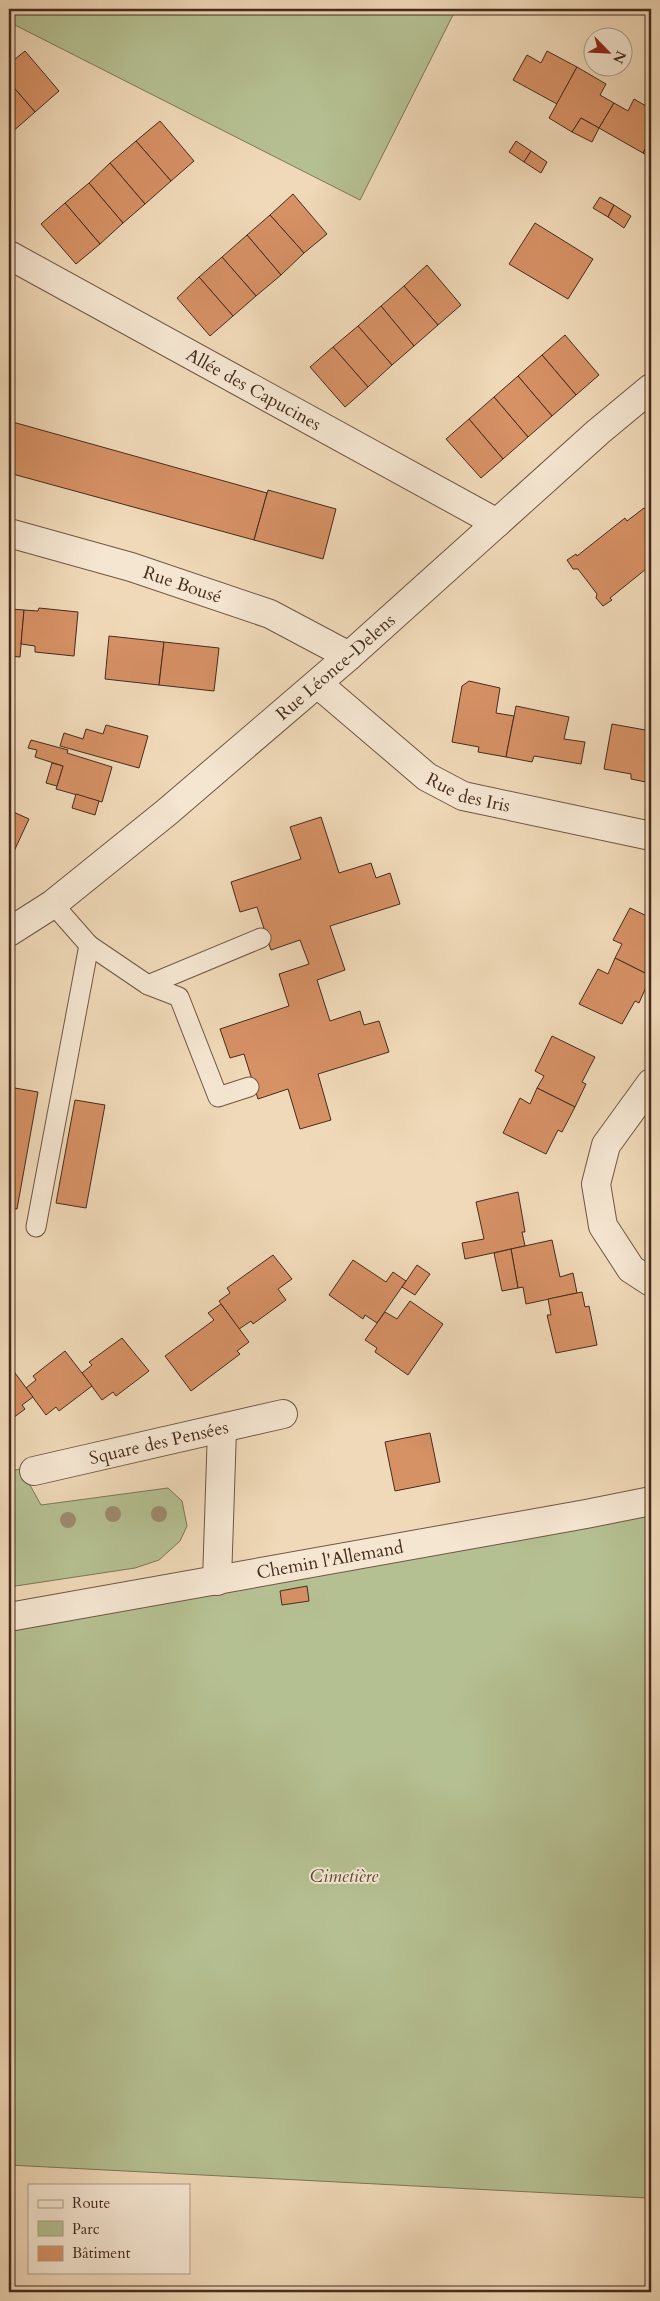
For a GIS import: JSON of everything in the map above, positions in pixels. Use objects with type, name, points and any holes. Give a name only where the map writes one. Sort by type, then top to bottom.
[{"type":"street","name":"Allée des Capucines","points":[[9,255],[497,523]]},
{"type":"street","name":"Rue Léonce-Delens","points":[[9,932],[53,904],[167,812],[318,684],[651,388]]},
{"type":"street","name":"Rue Bousé","points":[[9,533],[131,566],[270,614],[349,656]]},
{"type":"street","name":"Rue des Iris","points":[[318,684],[427,777],[463,796],[651,836]]},
{"type":"street","points":[[651,1083],[606,1146],[596,1184],[603,1226],[631,1269],[651,1282]]},
{"type":"street","name":"Square des Pensées","points":[[34,1471],[283,1414]]},
{"type":"street","points":[[217,1581],[222,1429]]},
{"type":"street","name":"Chemin l'Allemand","points":[[9,1617],[217,1581],[651,1501]]},
{"type":"lane","points":[[53,904],[89,946],[148,984],[179,998],[218,1097],[249,1087]]},
{"type":"lane","points":[[148,984],[260,938]]},
{"type":"lane","points":[[36,1227],[89,946]]},
{"type":"green space","points":[[9,9],[456,9],[360,200],[9,22]]},
{"type":"green space","points":[[21,1469],[41,1505],[168,1488],[182,1501],[187,1526],[180,1541],[159,1560],[135,1568],[9,1587],[9,1471]]},
{"type":"green space","name":"Cimetière","points":[[651,1508],[651,2177],[647,2198],[9,2165],[9,1623]]},
{"type":"building","points":[[25,51],[59,91],[35,112],[9,82],[9,64]]},
{"type":"building","points":[[547,51],[577,67],[557,104],[513,80],[527,55],[541,63]]},
{"type":"building","points":[[577,67],[582,70],[582,78],[596,78],[606,84],[600,95],[614,103],[599,128],[581,118],[572,132],[549,118]]},
{"type":"building","points":[[9,82],[35,112],[11,133],[9,130]]},
{"type":"building","points":[[634,99],[651,109],[651,139],[643,153],[599,128],[614,103],[628,111]]},
{"type":"building","points":[[581,118],[599,128],[592,142],[572,132]]},
{"type":"building","points":[[160,121],[194,161],[171,181],[136,141]]},
{"type":"building","points":[[651,139],[651,158],[643,153]]},
{"type":"building","points":[[136,141],[171,181],[145,204],[110,163]]},
{"type":"building","points":[[516,141],[531,151],[524,162],[509,152]]},
{"type":"building","points":[[531,151],[547,162],[541,173],[524,162]]},
{"type":"building","points":[[110,163],[145,204],[123,223],[89,183]]},
{"type":"building","points":[[89,183],[123,223],[100,244],[65,203]]},
{"type":"building","points":[[293,194],[327,234],[304,253],[270,215]]},
{"type":"building","points":[[600,197],[614,205],[608,217],[593,208]]},
{"type":"building","points":[[65,203],[100,244],[76,264],[41,224]]},
{"type":"building","points":[[614,205],[631,216],[624,228],[608,217]]},
{"type":"building","points":[[270,215],[304,253],[281,275],[247,235]]},
{"type":"building","points":[[535,223],[593,259],[568,299],[509,264]]},
{"type":"building","points":[[247,235],[281,275],[256,296],[222,257]]},
{"type":"building","points":[[222,257],[256,296],[233,316],[199,277]]},
{"type":"building","points":[[427,265],[461,305],[438,325],[404,286]]},
{"type":"building","points":[[199,277],[233,316],[210,336],[177,298]]},
{"type":"building","points":[[404,286],[438,325],[414,346],[381,306]]},
{"type":"building","points":[[381,306],[414,346],[392,365],[358,326]]},
{"type":"building","points":[[358,326],[392,365],[368,387],[333,347]]},
{"type":"building","points":[[565,335],[599,375],[576,395],[542,355]]},
{"type":"building","points":[[333,347],[368,387],[345,407],[310,367]]},
{"type":"building","points":[[542,355],[576,395],[552,416],[518,376]]},
{"type":"building","points":[[518,376],[552,416],[528,437],[494,397]]},
{"type":"building","points":[[494,397],[528,437],[503,459],[469,419]]},
{"type":"building","points":[[469,419],[503,459],[481,478],[446,439]]},
{"type":"building","points":[[9,421],[267,493],[254,540],[9,473]]},
{"type":"building","points":[[268,490],[336,509],[323,559],[254,540]]},
{"type":"building","points":[[644,508],[651,517],[651,565],[610,598],[612,600],[603,606],[596,598],[597,594],[578,569],[573,569],[567,560],[576,554],[577,556],[625,518],[627,521]]},
{"type":"building","points":[[9,604],[11,609],[24,610],[20,657],[9,656]]},
{"type":"building","points":[[39,608],[78,612],[74,656],[35,652],[35,646],[21,644],[24,610],[38,611]]},
{"type":"building","points":[[109,636],[164,642],[159,685],[105,679]]},
{"type":"building","points":[[164,642],[219,648],[214,691],[159,685]]},
{"type":"building","points":[[469,681],[500,688],[496,713],[514,716],[506,757],[478,752],[479,747],[452,742],[462,686]]},
{"type":"building","points":[[516,706],[569,717],[564,739],[585,742],[581,764],[534,756],[532,762],[506,757]]},
{"type":"building","points":[[612,724],[651,731],[651,783],[631,779],[631,774],[604,769]]},
{"type":"building","points":[[106,725],[148,736],[139,768],[60,746],[64,733],[83,739],[86,729],[103,734]]},
{"type":"building","points":[[31,740],[68,750],[67,753],[112,767],[102,802],[56,789],[63,766],[35,757],[37,750],[28,748]]},
{"type":"building","points":[[52,763],[63,766],[57,786],[46,783]]},
{"type":"building","points":[[76,794],[99,801],[95,815],[72,808]]},
{"type":"building","points":[[9,810],[29,819],[9,862]]},
{"type":"building","points":[[321,817],[339,873],[371,863],[376,878],[390,873],[400,904],[330,926],[345,970],[317,980],[330,1021],[360,1011],[364,1025],[379,1021],[389,1052],[318,1074],[331,1120],[300,1129],[288,1089],[258,1099],[244,1054],[230,1058],[220,1029],[289,1006],[279,974],[309,964],[300,940],[271,950],[257,907],[240,912],[231,882],[301,859],[290,827]]},
{"type":"building","points":[[630,908],[651,918],[651,976],[615,958],[622,944],[613,940]]},
{"type":"building","points":[[615,958],[651,976],[639,1003],[635,1001],[622,1024],[579,1004],[598,969],[608,974]]},
{"type":"building","points":[[552,1036],[595,1057],[582,1082],[586,1084],[575,1107],[537,1088],[544,1076],[535,1071]]},
{"type":"building","points":[[9,1087],[38,1092],[17,1209],[9,1208]]},
{"type":"building","points":[[537,1088],[575,1107],[562,1132],[558,1130],[546,1154],[503,1133],[520,1098],[530,1104]]},
{"type":"building","points":[[75,1100],[105,1105],[86,1208],[56,1203]]},
{"type":"building","points":[[518,1192],[525,1232],[522,1232],[525,1246],[465,1259],[462,1243],[484,1239],[476,1202]]},
{"type":"building","points":[[552,1240],[560,1277],[573,1273],[577,1293],[526,1304],[523,1287],[518,1288],[511,1249]]},
{"type":"building","points":[[511,1249],[518,1288],[502,1291],[494,1253]]},
{"type":"building","points":[[273,1255],[292,1279],[278,1289],[286,1300],[253,1324],[251,1321],[239,1329],[219,1301],[230,1293],[227,1288]]},
{"type":"building","points":[[353,1260],[386,1282],[393,1272],[406,1281],[377,1323],[365,1315],[363,1319],[329,1295]]},
{"type":"building","points":[[417,1265],[430,1274],[415,1295],[402,1287]]},
{"type":"building","points":[[582,1292],[585,1307],[589,1306],[597,1345],[556,1353],[547,1315],[551,1315],[548,1299]]},
{"type":"building","points":[[410,1301],[443,1324],[408,1375],[375,1352],[377,1348],[365,1340],[385,1312],[397,1319]]},
{"type":"building","points":[[221,1304],[249,1342],[237,1351],[240,1354],[191,1391],[165,1356],[214,1320],[208,1313]]},
{"type":"building","points":[[122,1338],[149,1371],[116,1396],[113,1392],[102,1400],[82,1373],[92,1365],[89,1362]]},
{"type":"building","points":[[65,1351],[92,1386],[59,1411],[56,1407],[46,1415],[26,1388],[36,1380],[33,1376]]},
{"type":"building","points":[[9,1365],[33,1397],[22,1405],[25,1409],[9,1421]]},
{"type":"building","points":[[430,1433],[440,1482],[395,1491],[385,1442]]},
{"type":"building","points":[[307,1586],[309,1601],[282,1605],[280,1591]]}]
